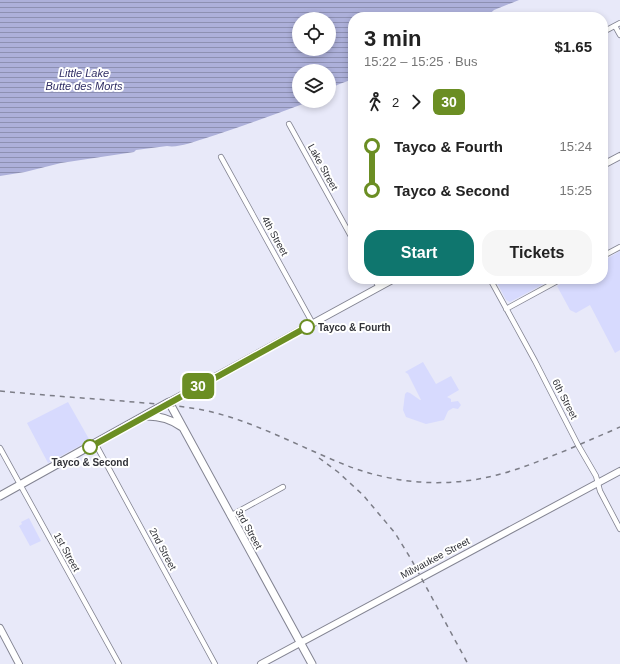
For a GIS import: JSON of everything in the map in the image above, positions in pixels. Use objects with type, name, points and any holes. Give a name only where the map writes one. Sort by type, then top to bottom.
[{"type":"main road","points":[[0,496],[169,402]]},
{"type":"main road","name":"3rd Street","points":[[169,402],[312,664]]},
{"type":"main road","points":[[145,416],[169,419],[184,429]]},
{"type":"street","points":[[608,30],[620,23]]},
{"type":"street","points":[[615,26],[620,35]]},
{"type":"street","name":"Lake Street","points":[[289,124],[348,231]]},
{"type":"street","points":[[608,163],[620,156]]},
{"type":"street","name":"4th Street","points":[[221,157],[313,324]]},
{"type":"street","points":[[608,253],[620,247]]},
{"type":"street","points":[[169,402],[385,284]]},
{"type":"street","name":"6th Street","points":[[493,284],[596,476],[600,490],[620,529]]},
{"type":"street","points":[[506,309],[552,284]]},
{"type":"street","name":"2nd Street","points":[[95,443],[215,664]]},
{"type":"street","name":"1st Street","points":[[0,448],[119,664]]},
{"type":"street","name":"Milwaukee Street","points":[[261,664],[421,576],[620,471]]},
{"type":"street","points":[[230,516],[283,487]]},
{"type":"street","points":[[0,628],[19,664]]},
{"type":"shaded area","points":[[620,251],[620,350],[615,353],[590,305],[576,313],[570,310],[557,286],[560,284],[608,284],[608,258]]},
{"type":"shaded area","points":[[498,284],[544,284],[510,302],[506,300]]},
{"type":"shaded area","points":[[423,362],[436,384],[451,376],[459,390],[447,397],[451,399],[451,402],[458,401],[461,405],[458,409],[453,408],[448,411],[444,420],[426,424],[406,417],[403,410],[405,394],[407,392],[421,400],[408,374],[405,372]]},
{"type":"shaded area","points":[[68,402],[89,439],[85,443],[48,463],[27,423]]},
{"type":"shaded area","points":[[29,518],[41,541],[30,546],[19,526],[22,524],[21,522]]},
{"type":"water","name":"Little Lake Butte des Morts","points":[[0,0],[519,0],[492,12],[348,12],[348,81],[336,86],[336,64],[292,64],[292,108],[185,144],[136,150],[134,152],[61,163],[25,172],[0,176]]},
{"type":"railway","points":[[0,391],[168,405],[212,412],[247,423],[348,466],[384,477],[421,482],[459,482],[506,473],[567,450],[620,427]]},
{"type":"railway","points":[[319,458],[338,472],[363,495],[395,533],[411,559],[468,664]]},
{"type":"bus line","name":"30","points":[[90,447],[307,327]]},
{"type":"place","name":"Tayco & Fourth","points":[[307,327]]},
{"type":"place","name":"Tayco & Second","points":[[90,447]]}]
